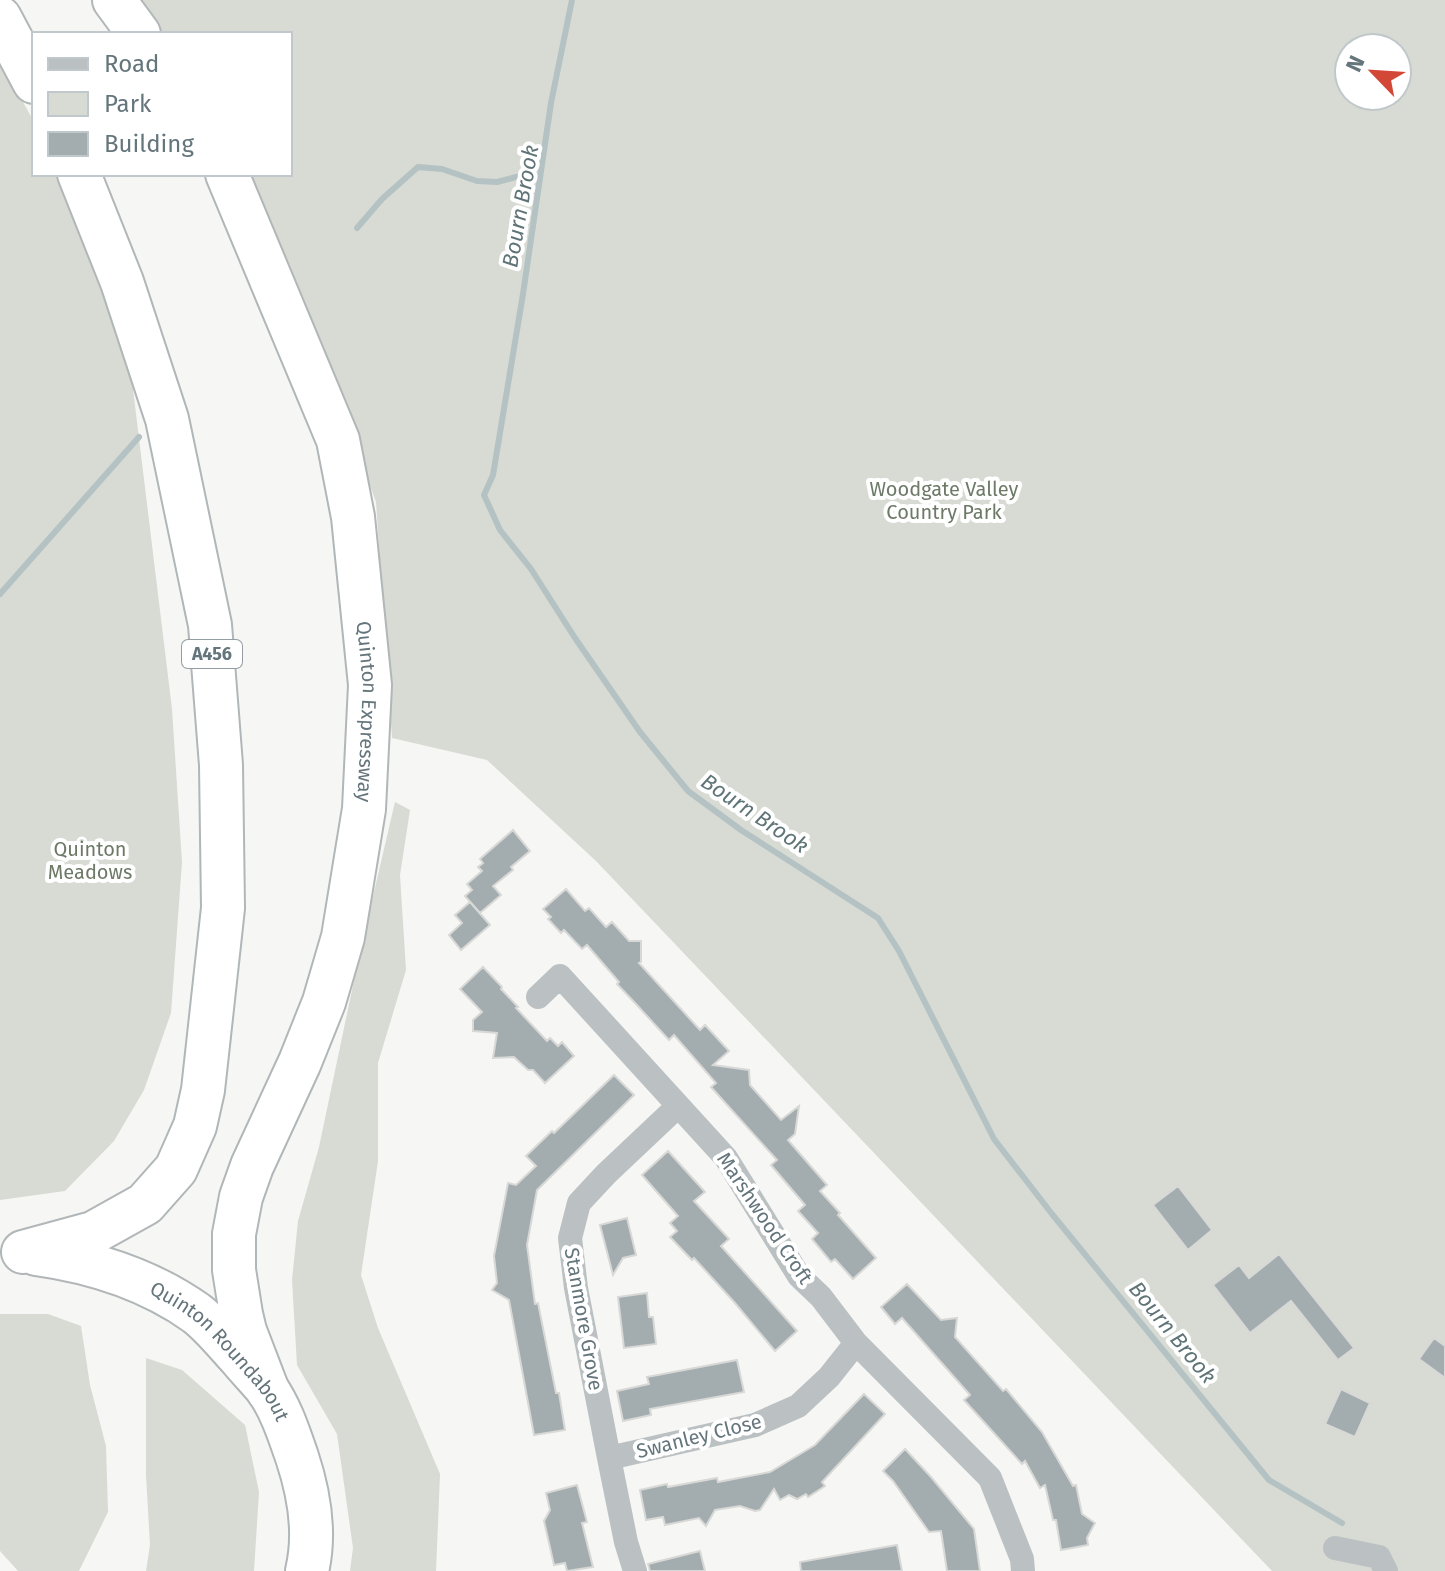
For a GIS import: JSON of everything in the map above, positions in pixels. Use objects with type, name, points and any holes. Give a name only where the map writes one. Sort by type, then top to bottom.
[{"type":"highway","points":[[114,0],[138,32]]},
{"type":"highway","points":[[0,18],[32,78]]},
{"type":"highway","name":"A456","points":[[11,1253],[93,1233],[145,1204],[176,1169],[195,1126],[203,1090],[223,908],[221,765],[210,625],[167,419],[122,282],[80,176]]},
{"type":"highway","name":"Quinton Expressway","points":[[228,176],[338,440],[353,517],[370,685],[364,809],[343,937],[324,1002],[252,1166],[241,1197],[234,1234],[234,1270],[241,1314],[268,1391]]},
{"type":"highway","name":"Quinton Roundabout","points":[[11,1253],[65,1258],[137,1279],[197,1314],[217,1332],[268,1391],[286,1425],[310,1508],[311,1555],[307,1571]]},
{"type":"street","name":"Marshwood Croft","points":[[538,997],[560,976],[726,1158],[799,1276],[821,1297],[856,1343],[990,1478],[1022,1559],[1023,1571]]},
{"type":"street","name":"Stanmore Grove","points":[[635,1571],[609,1458],[576,1288],[570,1238],[579,1203],[678,1106]]},
{"type":"street","name":"Swanley Close","points":[[609,1458],[755,1425],[798,1406],[829,1377],[856,1343]]},
{"type":"street","points":[[1335,1548],[1379,1557],[1386,1571]]},
{"type":"green space","name":"Woodgate Valley Country Park","points":[[138,0],[1445,0],[1445,1571],[1272,1571],[596,861],[487,760],[392,738],[376,502],[291,268],[249,176],[292,176],[292,32],[159,32]]},
{"type":"green space","name":"Quinton Meadows","points":[[0,60],[32,118],[32,176],[60,176],[127,340],[172,709],[182,862],[171,1013],[144,1090],[114,1141],[65,1191],[0,1200]]},
{"type":"green space","points":[[395,802],[410,810],[400,875],[406,970],[378,1063],[378,1161],[361,1275],[378,1328],[440,1474],[436,1571],[350,1571],[353,1548],[337,1434],[297,1365],[292,1280],[298,1221],[319,1147]]},
{"type":"green space","points":[[0,1314],[48,1314],[81,1326],[90,1385],[106,1446],[108,1512],[79,1571],[18,1571],[0,1551]]},
{"type":"green space","points":[[146,1358],[182,1370],[245,1425],[259,1492],[254,1571],[146,1571],[150,1545],[146,1475]]},
{"type":"building","points":[[513,830],[530,851],[493,886],[501,895],[480,913],[465,896],[472,890],[467,884],[482,871],[478,867],[483,863],[480,859]]},
{"type":"building","points":[[566,889],[585,911],[589,908],[606,927],[612,922],[629,941],[641,941],[639,963],[700,1030],[705,1025],[729,1051],[713,1065],[749,1070],[750,1085],[781,1120],[799,1106],[795,1134],[788,1140],[827,1185],[820,1191],[876,1258],[853,1279],[835,1259],[831,1262],[812,1239],[818,1233],[798,1211],[805,1205],[771,1165],[777,1160],[711,1087],[716,1083],[674,1035],[669,1040],[617,984],[619,982],[587,945],[582,949],[548,919],[551,917],[543,909]]},
{"type":"building","points":[[470,902],[490,925],[461,950],[449,935],[462,923],[455,915]]},
{"type":"building","points":[[483,967],[547,1041],[550,1038],[558,1046],[562,1042],[574,1056],[545,1083],[514,1057],[493,1058],[497,1033],[473,1031],[473,1020],[482,1012],[460,989]]},
{"type":"building","points":[[614,1075],[634,1095],[537,1190],[527,1245],[535,1304],[538,1303],[565,1430],[534,1435],[509,1300],[492,1290],[497,1283],[494,1256],[508,1183],[516,1185],[536,1166],[526,1156]]},
{"type":"building","points":[[668,1151],[705,1192],[694,1201],[729,1239],[721,1246],[797,1331],[775,1351],[694,1258],[692,1260],[670,1237],[677,1231],[670,1223],[678,1216],[642,1175]]},
{"type":"building","points":[[1178,1186],[1212,1230],[1188,1250],[1153,1205]]},
{"type":"building","points":[[627,1218],[636,1255],[623,1258],[613,1275],[600,1225]]},
{"type":"building","points":[[1279,1254],[1354,1348],[1338,1360],[1291,1301],[1250,1333],[1213,1285],[1239,1265],[1249,1278]]},
{"type":"building","points":[[907,1284],[941,1320],[957,1318],[955,1337],[1003,1391],[1006,1389],[1042,1432],[1073,1486],[1076,1485],[1082,1514],[1095,1523],[1087,1538],[1088,1545],[1061,1550],[1045,1485],[1040,1488],[1025,1461],[1022,1464],[964,1400],[970,1395],[902,1318],[895,1324],[881,1307]]},
{"type":"building","points":[[647,1293],[656,1344],[624,1348],[618,1297]]},
{"type":"building","points":[[1434,1338],[1445,1346],[1445,1378],[1419,1359]]},
{"type":"building","points":[[737,1360],[744,1392],[650,1409],[651,1415],[623,1421],[617,1391],[649,1384],[647,1377]]},
{"type":"building","points":[[1341,1389],[1370,1403],[1355,1437],[1325,1424]]},
{"type":"building","points":[[864,1394],[885,1414],[822,1482],[825,1486],[808,1497],[806,1494],[797,1499],[789,1495],[780,1500],[774,1489],[760,1510],[740,1506],[715,1510],[706,1526],[699,1518],[665,1525],[663,1517],[646,1520],[640,1490],[717,1478],[718,1482],[770,1472],[815,1445]]},
{"type":"building","points":[[905,1449],[974,1529],[980,1571],[947,1571],[941,1531],[929,1532],[883,1471]]},
{"type":"building","points":[[577,1485],[587,1522],[582,1523],[593,1567],[567,1571],[565,1563],[554,1565],[544,1521],[550,1510],[546,1493]]},
{"type":"building","points":[[897,1545],[902,1571],[801,1571],[800,1562]]},
{"type":"building","points":[[700,1551],[705,1571],[650,1571],[648,1564]]},
{"type":"waterway","name":"Bourn Brook","points":[[572,0],[551,103],[493,475],[484,495],[500,530],[531,569],[640,732],[688,791],[741,830],[878,918],[899,951],[994,1139],[1269,1480],[1342,1523]]},
{"type":"waterway","points":[[357,228],[382,199],[418,167],[442,169],[477,181],[497,182],[520,176]]},
{"type":"waterway","points":[[0,594],[139,437]]}]
